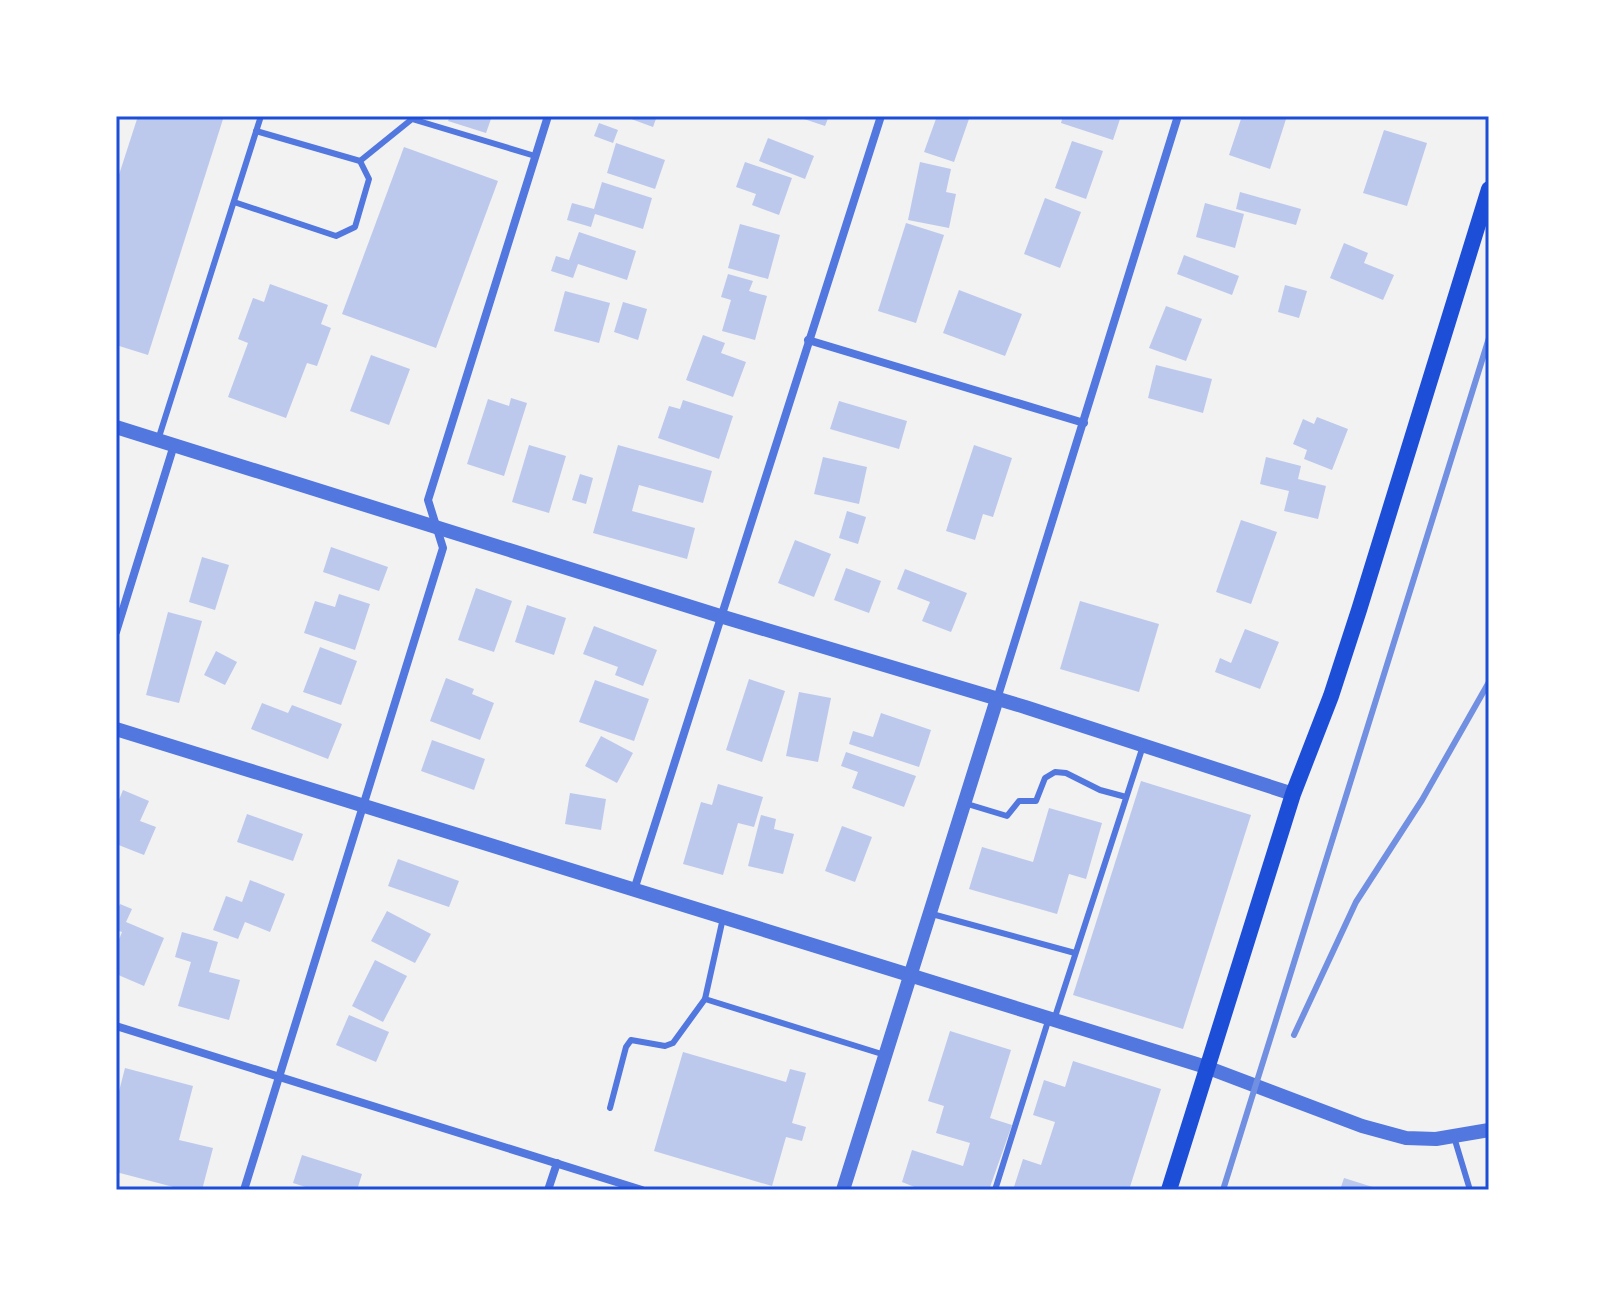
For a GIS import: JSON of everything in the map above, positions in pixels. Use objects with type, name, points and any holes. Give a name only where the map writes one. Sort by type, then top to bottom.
[{"type":"main road","points":[[1169,1190],[1293,794],[1335,682],[1489,189]]},
{"type":"street","points":[[244,1190],[443,548],[428,500],[548,116]]},
{"type":"street","points":[[634,890],[881,116]]},
{"type":"street","points":[[843,1190],[1178,116]]},
{"type":"street","points":[[808,340],[1084,423]]},
{"type":"street","points":[[116,427],[720,616],[997,699],[1293,794]]},
{"type":"street","points":[[116,632],[174,445]]},
{"type":"street","points":[[116,729],[1206,1067],[1362,1126],[1406,1138],[1454,1137],[1489,1130]]},
{"type":"street","points":[[116,1026],[642,1190]]},
{"type":"street","points":[[548,1190],[557,1163]]},
{"type":"lane","points":[[158,440],[261,116]]},
{"type":"lane","points":[[360,161],[412,119],[535,156]]},
{"type":"lane","points":[[234,202],[336,236],[355,227],[369,179],[360,161],[256,131]]},
{"type":"lane","points":[[995,1190],[1143,746]]},
{"type":"lane","points":[[964,803],[1007,816],[1019,801],[1036,801],[1045,778],[1055,772],[1066,773],[1100,790],[1126,797]]},
{"type":"lane","points":[[930,913],[1075,953]]},
{"type":"lane","points":[[610,1108],[626,1047],[631,1040],[665,1046],[673,1043],[705,999],[723,918]]},
{"type":"lane","points":[[705,999],[885,1055]]},
{"type":"lane","points":[[1454,1137],[1470,1190]]},
{"type":"building","points":[[138,116],[224,116],[148,355],[116,345],[116,184]]},
{"type":"building","points":[[450,116],[492,116],[486,133],[448,121]]},
{"type":"building","points":[[623,116],[657,116],[653,127]]},
{"type":"building","points":[[795,116],[829,116],[825,126]]},
{"type":"building","points":[[937,116],[970,116],[954,162],[924,152]]},
{"type":"building","points":[[1063,116],[1121,116],[1113,140],[1061,123]]},
{"type":"building","points":[[1242,116],[1287,116],[1270,169],[1229,155]]},
{"type":"building","points":[[599,123],[618,130],[613,143],[594,136]]},
{"type":"building","points":[[1384,130],[1427,143],[1407,206],[1363,193]]},
{"type":"building","points":[[768,138],[814,156],[805,179],[759,161]]},
{"type":"building","points":[[1072,141],[1103,151],[1086,199],[1055,188]]},
{"type":"building","points":[[616,143],[665,160],[655,189],[607,173]]},
{"type":"building","points":[[404,147],[498,181],[436,348],[342,314]]},
{"type":"building","points":[[745,162],[792,178],[779,215],[752,205],[756,194],[736,187]]},
{"type":"building","points":[[920,162],[951,169],[946,192],[956,194],[949,228],[908,220]]},
{"type":"building","points":[[602,182],[652,198],[643,229],[595,214],[591,227],[567,220],[572,203],[594,209]]},
{"type":"building","points":[[1240,192],[1301,209],[1296,225],[1236,209]]},
{"type":"building","points":[[1045,198],[1081,212],[1060,268],[1024,254]]},
{"type":"building","points":[[1205,203],[1244,214],[1235,248],[1196,237]]},
{"type":"building","points":[[906,223],[944,235],[916,323],[878,311]]},
{"type":"building","points":[[740,224],[780,235],[768,279],[728,268]]},
{"type":"building","points":[[579,232],[636,251],[627,280],[578,264],[573,278],[551,271],[556,256],[569,260]]},
{"type":"building","points":[[1344,243],[1368,253],[1364,263],[1394,275],[1383,300],[1330,278]]},
{"type":"building","points":[[1184,255],[1239,276],[1232,295],[1177,274]]},
{"type":"building","points":[[728,274],[753,281],[749,291],[767,296],[755,340],[722,331],[731,300],[721,297]]},
{"type":"building","points":[[270,284],[328,305],[321,324],[331,328],[317,366],[307,363],[286,418],[228,397],[248,343],[238,339],[253,298],[264,302]]},
{"type":"building","points":[[1285,285],[1307,291],[1299,318],[1278,312]]},
{"type":"building","points":[[959,290],[1022,314],[1005,356],[943,333]]},
{"type":"building","points":[[565,291],[610,303],[599,343],[554,331]]},
{"type":"building","points":[[623,302],[647,309],[638,340],[614,332]]},
{"type":"building","points":[[1166,306],[1202,319],[1186,361],[1149,348]]},
{"type":"building","points":[[703,335],[725,343],[721,353],[746,362],[733,397],[686,380]]},
{"type":"building","points":[[371,355],[410,369],[389,425],[350,411]]},
{"type":"building","points":[[1156,365],[1212,379],[1203,413],[1148,398]]},
{"type":"building","points":[[511,398],[527,403],[504,476],[467,464],[488,399],[509,406]]},
{"type":"building","points":[[683,400],[733,416],[719,459],[658,438],[669,406],[680,409]]},
{"type":"building","points":[[839,401],[907,421],[899,449],[830,429]]},
{"type":"building","points":[[1317,417],[1348,429],[1332,470],[1304,459],[1307,450],[1293,444],[1303,419],[1314,424]]},
{"type":"building","points":[[529,445],[566,456],[549,513],[512,502]]},
{"type":"building","points":[[618,445],[712,471],[703,503],[639,485],[632,511],[695,528],[687,559],[593,533]]},
{"type":"building","points":[[974,445],[1012,458],[993,517],[983,514],[975,540],[946,531]]},
{"type":"building","points":[[823,457],[867,467],[859,504],[814,494]]},
{"type":"building","points":[[1266,457],[1301,466],[1298,479],[1326,486],[1318,519],[1284,511],[1289,491],[1260,484]]},
{"type":"building","points":[[580,474],[593,478],[586,504],[572,500]]},
{"type":"building","points":[[847,511],[866,517],[858,544],[839,538]]},
{"type":"building","points":[[1241,520],[1277,532],[1251,604],[1216,592]]},
{"type":"building","points":[[795,540],[831,554],[814,597],[778,583]]},
{"type":"building","points":[[331,547],[388,567],[379,591],[323,572]]},
{"type":"building","points":[[202,557],[229,565],[215,610],[189,602]]},
{"type":"building","points":[[846,568],[881,581],[869,613],[834,600]]},
{"type":"building","points":[[905,569],[967,593],[951,632],[922,621],[930,602],[897,589]]},
{"type":"building","points":[[476,588],[512,601],[494,652],[458,640]]},
{"type":"building","points":[[339,594],[370,604],[355,650],[304,633],[315,601],[335,607]]},
{"type":"building","points":[[1080,601],[1159,624],[1139,692],[1060,669]]},
{"type":"building","points":[[527,605],[566,618],[554,655],[515,642]]},
{"type":"building","points":[[168,612],[202,621],[179,703],[146,695]]},
{"type":"building","points":[[594,626],[657,650],[643,686],[615,675],[618,667],[583,654]]},
{"type":"building","points":[[1245,629],[1279,642],[1260,689],[1215,672],[1220,658],[1231,663]]},
{"type":"building","points":[[320,647],[357,661],[341,705],[303,692]]},
{"type":"building","points":[[216,651],[237,662],[225,685],[204,675]]},
{"type":"building","points":[[446,678],[474,689],[472,694],[494,703],[480,740],[430,721]]},
{"type":"building","points":[[749,679],[785,691],[762,762],[726,750]]},
{"type":"building","points":[[595,680],[649,699],[634,741],[579,722]]},
{"type":"building","points":[[799,692],[831,698],[818,762],[786,756]]},
{"type":"building","points":[[262,703],[288,713],[292,705],[342,724],[328,759],[251,729]]},
{"type":"building","points":[[881,713],[931,730],[919,767],[849,744],[853,731],[873,737]]},
{"type":"building","points":[[601,736],[633,753],[617,783],[585,766]]},
{"type":"building","points":[[432,740],[485,759],[474,790],[421,771]]},
{"type":"building","points":[[846,752],[916,776],[904,807],[852,788],[858,772],[841,766]]},
{"type":"building","points":[[1141,781],[1251,815],[1183,1029],[1073,995]]},
{"type":"building","points":[[718,784],[763,797],[754,827],[738,823],[723,875],[683,864],[701,802],[712,805]]},
{"type":"building","points":[[123,790],[149,801],[140,821],[156,827],[144,855],[116,844],[116,807]]},
{"type":"building","points":[[570,793],[606,799],[601,830],[565,824]]},
{"type":"building","points":[[1049,808],[1102,823],[1086,879],[1069,874],[1057,914],[969,889],[982,847],[1033,862]]},
{"type":"building","points":[[247,814],[303,834],[293,861],[237,842]]},
{"type":"building","points":[[761,815],[776,819],[774,829],[794,834],[783,874],[748,866]]},
{"type":"building","points":[[842,826],[872,837],[855,882],[825,871]]},
{"type":"building","points":[[398,859],[459,881],[449,907],[388,886]]},
{"type":"building","points":[[250,880],[285,894],[270,932],[245,922],[238,939],[213,930],[226,896],[242,902]]},
{"type":"building","points":[[120,904],[132,909],[126,922],[164,938],[144,986],[116,974],[116,947],[122,932],[116,930],[116,913]]},
{"type":"building","points":[[387,911],[431,934],[415,963],[371,941]]},
{"type":"building","points":[[182,932],[218,942],[209,972],[240,980],[229,1020],[178,1006],[191,962],[175,957]]},
{"type":"building","points":[[375,960],[407,976],[383,1022],[352,1006]]},
{"type":"building","points":[[349,1015],[389,1032],[376,1062],[336,1045]]},
{"type":"building","points":[[950,1031],[1011,1050],[990,1118],[1012,1125],[989,1190],[922,1190],[902,1182],[912,1150],[963,1166],[970,1143],[936,1133],[944,1106],[928,1101]]},
{"type":"building","points":[[683,1052],[786,1082],[790,1069],[806,1073],[792,1123],[806,1127],[802,1141],[786,1137],[772,1186],[654,1151]]},
{"type":"building","points":[[1073,1061],[1161,1089],[1129,1190],[1013,1190],[1023,1159],[1041,1165],[1055,1122],[1033,1115],[1044,1080],[1065,1087]]},
{"type":"building","points":[[125,1068],[193,1086],[179,1140],[213,1148],[202,1190],[185,1190],[116,1172],[116,1103]]},
{"type":"building","points":[[302,1155],[362,1174],[357,1190],[315,1190],[293,1183]]},
{"type":"building","points":[[1344,1178],[1379,1189],[1379,1190],[1340,1190]]},
{"type":"railway","points":[[1223,1190],[1489,338]]},
{"type":"railway","points":[[1294,1035],[1356,902],[1422,800],[1489,682]]}]
